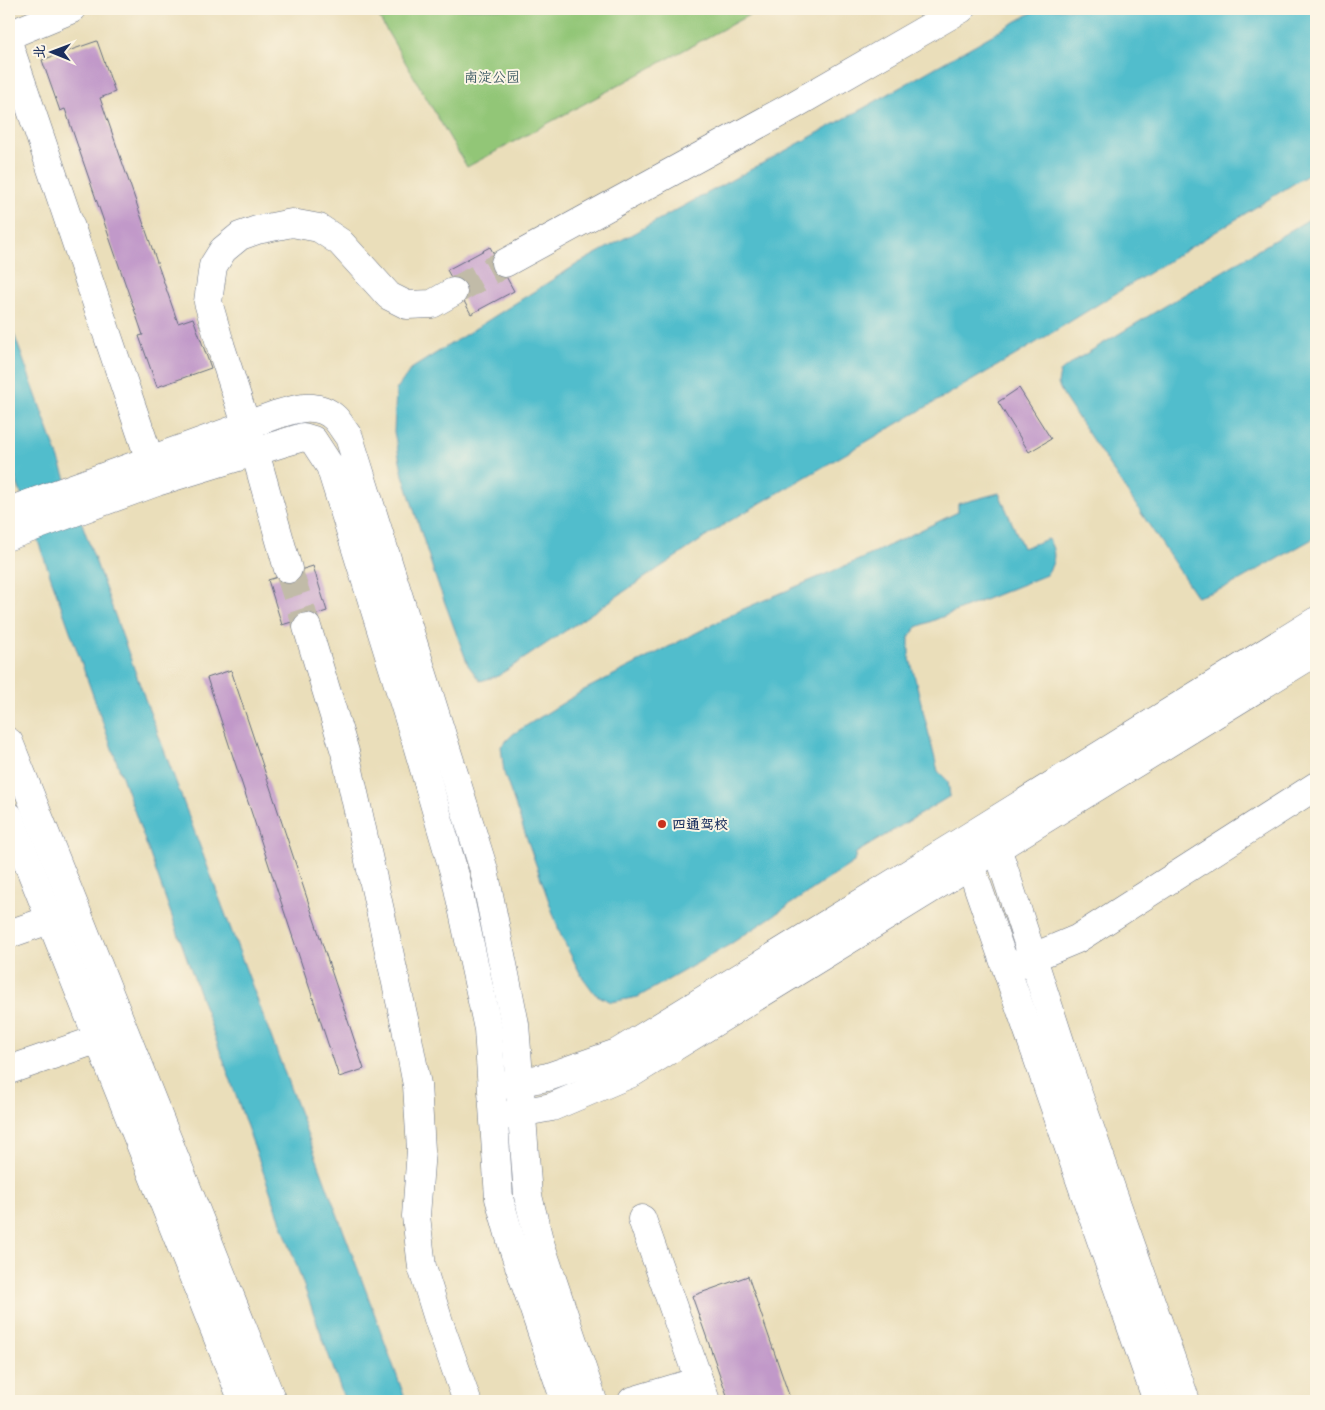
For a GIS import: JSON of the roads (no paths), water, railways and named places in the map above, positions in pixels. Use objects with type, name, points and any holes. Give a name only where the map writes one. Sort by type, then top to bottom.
[{"type":"lane","points":[[9,35],[72,9]]},
{"type":"lane","points":[[505,263],[794,105],[961,9]]},
{"type":"lane","points":[[9,45],[153,471]]},
{"type":"lane","points":[[288,569],[247,425],[208,302],[213,266],[223,250],[240,236],[257,230],[292,223],[319,228],[340,242],[389,296],[407,305],[432,304],[452,292]]},
{"type":"lane","points":[[9,536],[153,471],[247,425],[275,414],[303,407],[320,409],[334,417],[349,437],[484,870],[515,1024],[528,1196],[539,1240],[593,1401]]},
{"type":"lane","points":[[153,471],[255,452],[303,437],[314,440],[330,466],[414,736],[456,879],[488,1029],[499,1198],[512,1248],[565,1401]]},
{"type":"lane","points":[[9,511],[123,483]]},
{"type":"lane","points":[[494,1118],[552,1107],[632,1073],[993,837],[1316,621]]},
{"type":"lane","points":[[307,627],[345,752],[417,1085],[421,1150],[416,1216],[422,1267],[467,1401]]},
{"type":"lane","points":[[993,837],[1316,652]]},
{"type":"lane","points":[[9,742],[272,1401]]},
{"type":"lane","points":[[1006,969],[1076,939],[1316,786]]},
{"type":"lane","points":[[9,816],[243,1401]]},
{"type":"lane","points":[[993,837],[1065,1057],[1186,1401]]},
{"type":"lane","points":[[492,1087],[548,1077],[617,1053],[966,854]]},
{"type":"lane","points":[[966,854],[1157,1401]]},
{"type":"lane","points":[[9,934],[76,910]]},
{"type":"lane","points":[[9,1070],[124,1030]]},
{"type":"lane","points":[[632,1401],[702,1391],[642,1219]]},
{"type":"water","points":[[1038,9],[1316,9],[1316,170],[1016,355],[728,522],[498,676],[480,681],[468,665],[435,576],[403,475],[394,432],[396,390],[411,369],[579,263],[862,109]]},
{"type":"water","points":[[1316,215],[1316,537],[1227,587],[1197,597],[1064,397],[1058,384],[1060,372],[1074,361]]},
{"type":"water","points":[[9,320],[145,699],[406,1401],[345,1401],[9,460]]},
{"type":"water","points":[[999,493],[1023,548],[1048,539],[1054,553],[1049,571],[1046,575],[917,627],[909,637],[909,654],[938,771],[948,781],[950,796],[856,853],[854,862],[729,945],[638,997],[611,1002],[595,994],[581,975],[561,936],[504,773],[501,746],[513,734],[584,690],[741,610],[861,559],[958,512],[958,504]]},
{"type":"tunnel","points":[[453,292],[505,263]]},
{"type":"tunnel","points":[[288,569],[307,627]]},
{"type":"place","name":"四通驾校","points":[[662,824]]},
{"type":"park label","name":"南淀公园","points":[[492,77]]}]
